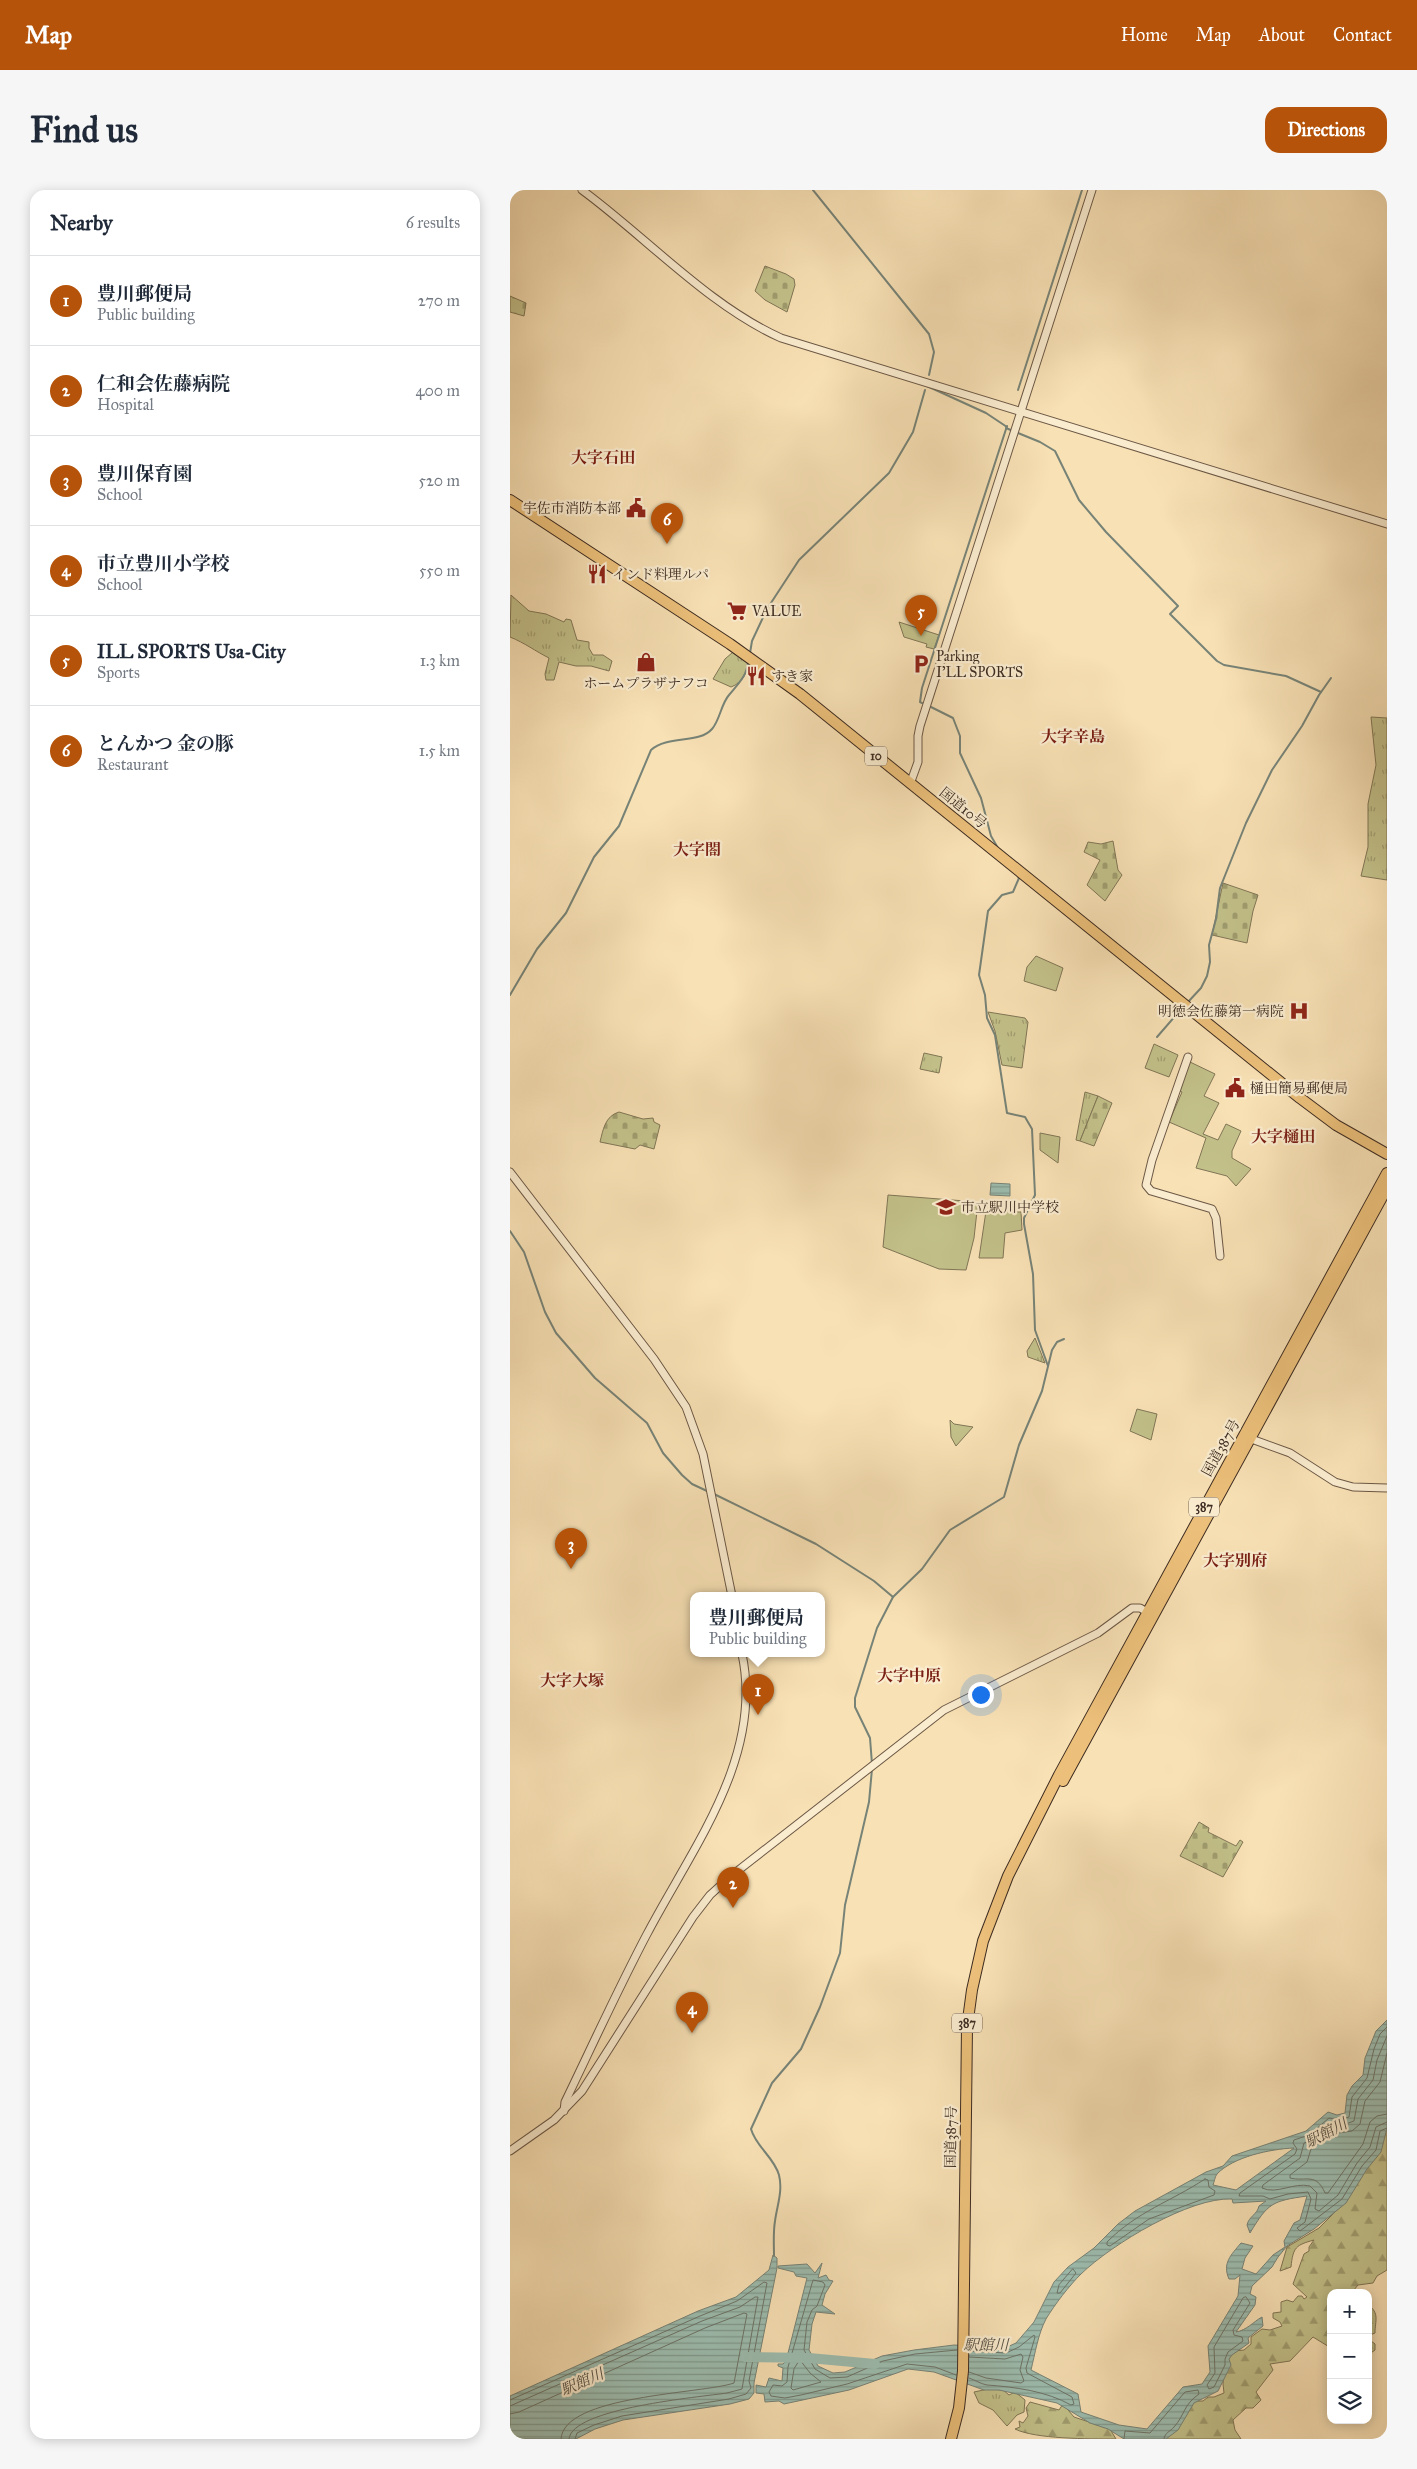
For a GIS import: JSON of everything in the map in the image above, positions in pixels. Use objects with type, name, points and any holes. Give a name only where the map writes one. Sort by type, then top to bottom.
[{"type":"highway","name":"国道10号","points":[[510,500],[748,656],[800,694],[1316,1110],[1345,1130],[1387,1154]]},
{"type":"highway","name":"国道387号","points":[[951,2439],[962,2391],[966,2041],[971,1994],[990,1918],[1002,1887],[1059,1774],[1150,1614],[1387,1173]]},
{"type":"highway","name":"国道387号","points":[[1246,1438],[1387,1188]]},
{"type":"street","points":[[582,190],[722,304],[763,330],[802,347],[1021,411],[1387,524]]},
{"type":"street","points":[[910,784],[918,766],[920,726],[1092,190]]},
{"type":"street","points":[[1188,1056],[1152,1160],[1146,1185],[1151,1191],[1212,1209],[1216,1216],[1220,1256]]},
{"type":"street","points":[[510,1172],[650,1353],[680,1398],[700,1441],[731,1592]]},
{"type":"street","points":[[1246,1438],[1290,1453],[1334,1482],[1353,1487],[1385,1487]]},
{"type":"street","points":[[510,2151],[544,2128],[564,2111],[589,2082],[704,1902],[741,1868],[938,1714],[958,1702],[1098,1632],[1132,1608],[1140,1608],[1150,1614]]},
{"type":"street","points":[[564,2111],[565,2102],[643,1941],[696,1846],[733,1768],[740,1745],[744,1719],[746,1682],[742,1657]]},
{"type":"green space","points":[[765,266],[794,279],[795,285],[787,312],[765,300],[755,291]]},
{"type":"green space","points":[[510,296],[526,303],[524,316],[510,312]]},
{"type":"green space","points":[[511,595],[529,611],[546,614],[564,622],[566,619],[571,620],[577,640],[589,642],[589,648],[593,655],[603,655],[612,661],[609,671],[591,666],[576,666],[559,662],[554,680],[546,680],[545,674],[549,658],[510,637]]},
{"type":"green space","points":[[899,622],[939,635],[934,649],[926,647],[927,644],[904,637]]},
{"type":"green space","points":[[733,652],[748,661],[744,677],[731,687],[713,679],[725,659]]},
{"type":"green space","points":[[1371,717],[1387,718],[1387,880],[1361,876],[1368,847],[1368,804],[1376,765]]},
{"type":"green space","points":[[1113,841],[1118,870],[1122,875],[1105,901],[1087,885],[1100,860],[1084,852],[1088,842],[1101,844]]},
{"type":"green space","points":[[1223,883],[1258,895],[1247,943],[1212,935]]},
{"type":"green space","points":[[1036,956],[1063,968],[1056,991],[1024,981],[1027,967]]},
{"type":"green space","points":[[988,1012],[1025,1018],[1028,1022],[1022,1068],[1002,1065],[995,1031]]},
{"type":"green space","points":[[1154,1044],[1178,1055],[1169,1077],[1145,1068]]},
{"type":"green space","points":[[924,1053],[942,1057],[939,1073],[920,1069]]},
{"type":"green space","points":[[1190,1062],[1215,1074],[1204,1096],[1219,1103],[1203,1134],[1218,1140],[1226,1124],[1241,1131],[1232,1151],[1232,1158],[1251,1169],[1236,1186],[1227,1176],[1196,1168],[1206,1138],[1169,1122],[1182,1092],[1178,1090]]},
{"type":"green space","points":[[1085,1092],[1098,1096],[1080,1141],[1076,1140]]},
{"type":"green space","points":[[1098,1096],[1112,1103],[1094,1146],[1080,1141]]},
{"type":"green space","points":[[619,1112],[643,1119],[653,1118],[654,1122],[660,1125],[654,1149],[640,1145],[635,1149],[600,1142],[608,1120]]},
{"type":"green space","points":[[1040,1133],[1060,1137],[1058,1163],[1040,1150]]},
{"type":"green space","points":[[888,1195],[978,1202],[974,1238],[966,1270],[939,1269],[883,1247]]},
{"type":"green space","points":[[986,1211],[1021,1212],[1022,1230],[1005,1233],[1003,1258],[979,1258]]},
{"type":"green space","points":[[1035,1338],[1045,1363],[1028,1357],[1027,1351]]},
{"type":"green space","points":[[1137,1409],[1157,1414],[1151,1440],[1130,1431]]},
{"type":"green space","points":[[950,1420],[954,1424],[973,1427],[956,1446],[951,1437]]},
{"type":"green space","points":[[1199,1822],[1209,1828],[1208,1832],[1236,1846],[1240,1840],[1243,1842],[1223,1877],[1180,1856]]},
{"type":"green space","points":[[1387,2122],[1387,2270],[1377,2276],[1373,2283],[1358,2285],[1355,2289],[1327,2289],[1327,2346],[1313,2337],[1290,2361],[1270,2364],[1273,2370],[1256,2392],[1261,2400],[1253,2408],[1246,2408],[1233,2420],[1235,2430],[1241,2439],[1162,2439],[1195,2401],[1203,2401],[1208,2397],[1224,2393],[1225,2360],[1234,2351],[1244,2350],[1251,2344],[1251,2337],[1262,2329],[1270,2330],[1282,2326],[1280,2322],[1273,2318],[1273,2313],[1281,2312],[1281,2302],[1287,2300],[1293,2302],[1298,2296],[1302,2296],[1304,2299],[1307,2297],[1293,2284],[1304,2254],[1309,2251],[1309,2247],[1314,2240],[1299,2245],[1294,2251],[1291,2267],[1280,2271],[1287,2247],[1319,2228],[1338,2209]]},
{"type":"green space","points":[[1372,2308],[1376,2318],[1375,2333],[1372,2334]]},
{"type":"green space","points":[[1372,2342],[1375,2344],[1375,2350],[1372,2352]]},
{"type":"green space","points":[[988,2389],[1003,2390],[1009,2395],[1015,2392],[1025,2400],[1024,2412],[1017,2415],[1007,2426],[993,2410],[979,2403],[974,2392]]},
{"type":"green space","points":[[1030,2402],[1059,2410],[1063,2404],[1074,2417],[1110,2429],[1116,2439],[1049,2437],[1015,2429],[1020,2427],[1019,2421],[1023,2423],[1028,2416],[1026,2408]]},
{"type":"water","points":[[991,1183],[1010,1184],[1010,1196],[990,1195]]},
{"type":"water","points":[[1387,2020],[1387,2128],[1381,2152],[1367,2169],[1346,2203],[1314,2229],[1287,2246],[1272,2267],[1252,2286],[1250,2294],[1256,2297],[1255,2305],[1236,2332],[1247,2328],[1262,2317],[1263,2326],[1248,2338],[1249,2343],[1229,2359],[1231,2365],[1218,2391],[1194,2403],[1178,2430],[1166,2439],[1124,2439],[1108,2429],[1090,2423],[1057,2403],[999,2390],[984,2390],[934,2372],[908,2369],[849,2390],[784,2404],[779,2401],[765,2402],[764,2394],[756,2393],[756,2385],[766,2387],[769,2378],[782,2381],[783,2368],[778,2366],[778,2364],[783,2364],[786,2361],[807,2278],[796,2276],[794,2272],[778,2268],[778,2266],[807,2264],[815,2273],[822,2263],[818,2278],[826,2275],[829,2280],[833,2281],[825,2294],[822,2305],[835,2314],[816,2312],[812,2324],[809,2350],[818,2366],[833,2373],[845,2372],[882,2356],[914,2350],[954,2345],[1005,2348],[1016,2343],[1034,2322],[1054,2282],[1068,2267],[1094,2248],[1118,2224],[1135,2211],[1206,2172],[1223,2166],[1232,2156],[1306,2131],[1328,2112],[1337,2115],[1345,2113],[1347,2095],[1352,2086],[1363,2075],[1365,2058],[1376,2031]],"holes":[[[1294,2148],[1236,2190],[1213,2185],[1217,2174],[1232,2163],[1263,2152]],[[1307,2196],[1300,2220],[1294,2223],[1284,2241],[1285,2247],[1273,2255],[1256,2274],[1242,2269],[1245,2258],[1253,2246],[1241,2243],[1231,2255],[1227,2264],[1227,2273],[1229,2279],[1235,2279],[1240,2275],[1238,2296],[1208,2346],[1210,2372],[1202,2384],[1183,2387],[1147,2429],[1119,2425],[1081,2412],[1078,2394],[1031,2370],[1043,2325],[1058,2301],[1081,2274],[1112,2249],[1131,2237],[1152,2224],[1174,2214],[1215,2200],[1232,2199],[1233,2203],[1266,2201],[1259,2206],[1257,2212],[1249,2220],[1247,2225],[1250,2233],[1262,2215],[1272,2205]]]},
{"type":"water","points":[[773,2255],[777,2258],[777,2268],[754,2383],[754,2393],[749,2399],[730,2404],[623,2420],[595,2429],[576,2439],[510,2439],[510,2396],[698,2311],[736,2297],[769,2270]]},
{"type":"waterway","points":[[813,190],[929,334],[934,352],[929,375]]},
{"type":"waterway","points":[[1018,390],[1082,190]]},
{"type":"waterway","points":[[927,386],[986,413],[1007,427]]},
{"type":"waterway","points":[[750,653],[752,641],[767,609],[799,560],[889,473],[913,432],[925,390]]},
{"type":"waterway","points":[[922,703],[920,702],[922,688],[1007,426]]},
{"type":"waterway","points":[[1006,428],[1013,431]]},
{"type":"waterway","points":[[1018,433],[1040,442],[1055,451],[1079,500],[1106,532],[1178,606],[1170,614],[1217,661],[1224,665],[1286,676],[1321,692]]},
{"type":"waterway","points":[[510,995],[537,949],[566,913],[594,857],[619,826],[651,750],[666,742],[706,734],[712,729],[726,699],[744,676],[748,662]]},
{"type":"waterway","points":[[1188,1002],[1201,988],[1207,976],[1210,962],[1209,945],[1216,919],[1220,888],[1246,823],[1272,770],[1302,726],[1331,678]]},
{"type":"waterway","points":[[931,707],[953,718],[960,736],[960,753],[981,798],[991,836],[998,848]]},
{"type":"waterway","points":[[1017,875],[1019,878],[1013,892],[1002,895],[988,911],[979,975],[985,995],[987,1018],[995,1035],[1007,1113],[1025,1117],[1032,1129],[1035,1195],[1024,1218],[1024,1224],[1033,1274],[1035,1330],[1048,1366]]},
{"type":"waterway","points":[[1157,1037],[1183,1007]]},
{"type":"waterway","points":[[510,1231],[524,1252],[545,1312],[556,1333],[595,1378],[647,1423],[663,1453],[682,1475],[692,1484],[707,1491]]},
{"type":"waterway","points":[[872,1764],[870,1738],[855,1707],[855,1698],[877,1628],[893,1597],[922,1569],[950,1530],[1004,1497],[1019,1445],[1042,1391],[1052,1350],[1057,1342],[1064,1339]]},
{"type":"waterway","points":[[714,1494],[816,1544],[874,1581],[893,1597]]},
{"type":"waterway","points":[[774,2256],[774,2225],[780,2193],[779,2175],[751,2129],[772,2083],[801,2049],[820,2007],[840,1953],[845,1905],[869,1802],[872,1769]]},
{"type":"waterway","name":"駅館川","points":[[745,2357],[809,2358],[875,2364]]},
{"type":"place","name":"宇佐市消防本部","points":[[636,508]]},
{"type":"place","name":"とんかつ 金の豚","points":[[667,544]]},
{"type":"place","name":"インド料理ルパ","points":[[597,574]]},
{"type":"place","name":"VALUE","points":[[737,611]]},
{"type":"place","name":"ILL SPORTS Usa-City","points":[[921,636]]},
{"type":"place","name":"ホームプラザナフコ","points":[[646,662]]},
{"type":"place","name":"Parking I'LL SPORTS","points":[[921,664]]},
{"type":"place","name":"すき家","points":[[756,676]]},
{"type":"place","name":"明徳会佐藤第一病院","points":[[1299,1011]]},
{"type":"place","name":"樋田簡易郵便局","points":[[1235,1088]]},
{"type":"place","name":"市立駅川中学校","points":[[946,1207]]},
{"type":"place","name":"豊川保育園","points":[[571,1569]]},
{"type":"place","name":"豊川郵便局","points":[[758,1715]]},
{"type":"place","name":"仁和会佐藤病院","points":[[733,1908]]},
{"type":"place","name":"市立豊川小学校","points":[[692,2033]]},
{"type":"district","name":"大字石田","points":[[603,457]]},
{"type":"district","name":"大字辛島","points":[[1073,736]]},
{"type":"district","name":"大字閤","points":[[697,849]]},
{"type":"district","name":"大字樋田","points":[[1283,1136]]},
{"type":"district","name":"大字別府","points":[[1235,1560]]},
{"type":"district","name":"大字中原","points":[[909,1675]]},
{"type":"district","name":"大字大塚","points":[[572,1680]]}]
